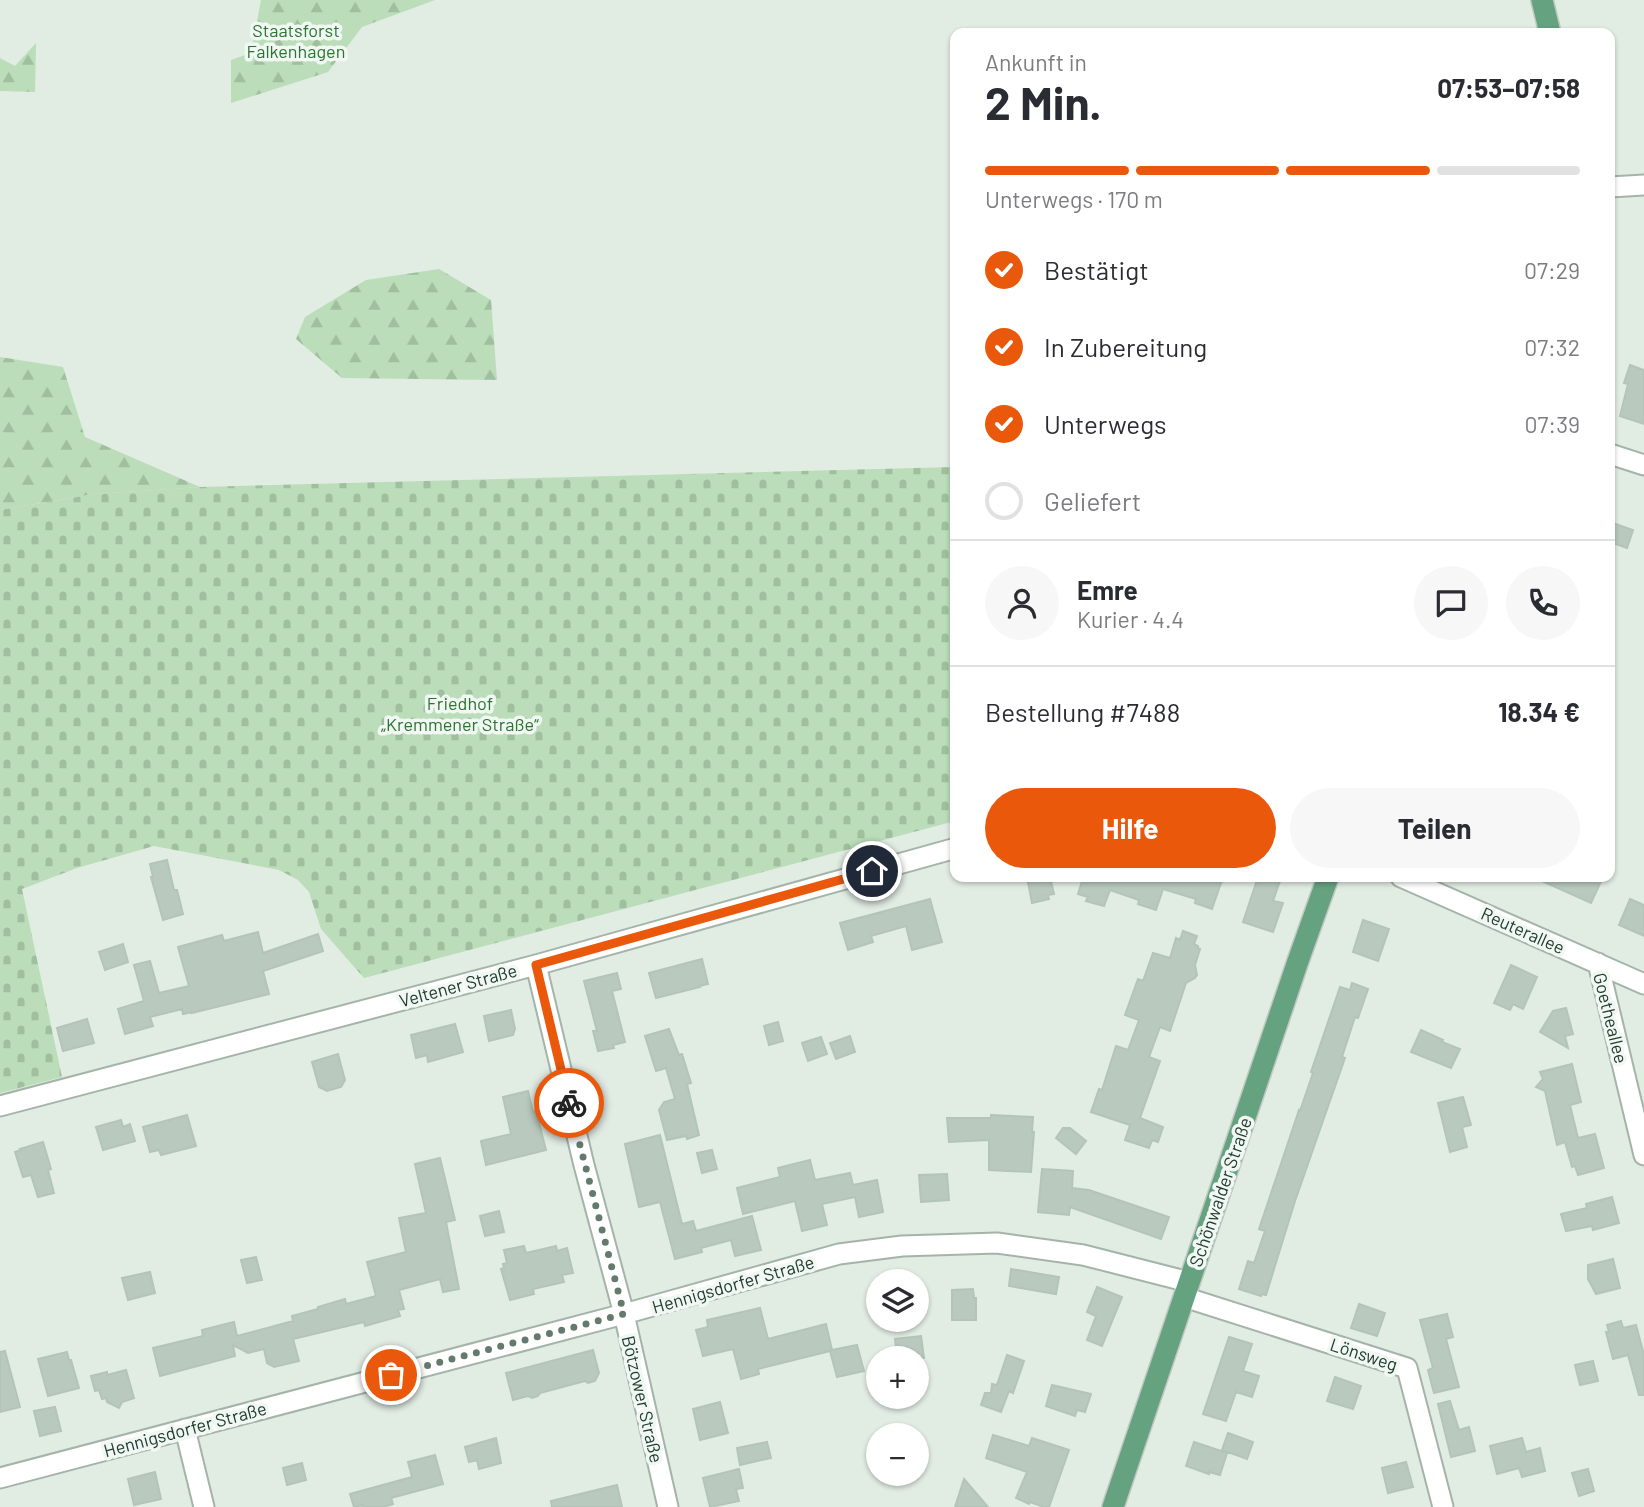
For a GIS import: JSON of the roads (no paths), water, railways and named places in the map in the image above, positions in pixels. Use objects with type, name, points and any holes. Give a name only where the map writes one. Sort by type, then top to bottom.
[{"type":"main road","name":"Schönwalder Straße","points":[[1113,1507],[1326,882]]},
{"type":"street","points":[[1615,187],[1644,184]]},
{"type":"street","points":[[1615,456],[1644,465]]},
{"type":"street","name":"Veltener Straße","points":[[0,1106],[536,965],[950,850]]},
{"type":"street","name":"Reuterallee","points":[[1412,882],[1644,984]]},
{"type":"street","name":"Goetheallee","points":[[1598,963],[1644,1155]]},
{"type":"street","name":"Bötzower Straße","points":[[536,965],[584,1165],[624,1314],[668,1507]]},
{"type":"street","name":"Hennigsdorfer Straße","points":[[0,1478],[624,1314],[839,1254],[914,1245],[997,1243],[1083,1255],[1187,1289]]},
{"type":"street","name":"Lönsweg","points":[[1187,1289],[1407,1368],[1443,1507]]},
{"type":"street","points":[[184,1429],[204,1507]]},
{"type":"park label","name":"Staatsforst Falkenhagen","points":[[296,40]]},
{"type":"park label","name":"Friedhof „Kremmener Straße“","points":[[460,713]]}]
